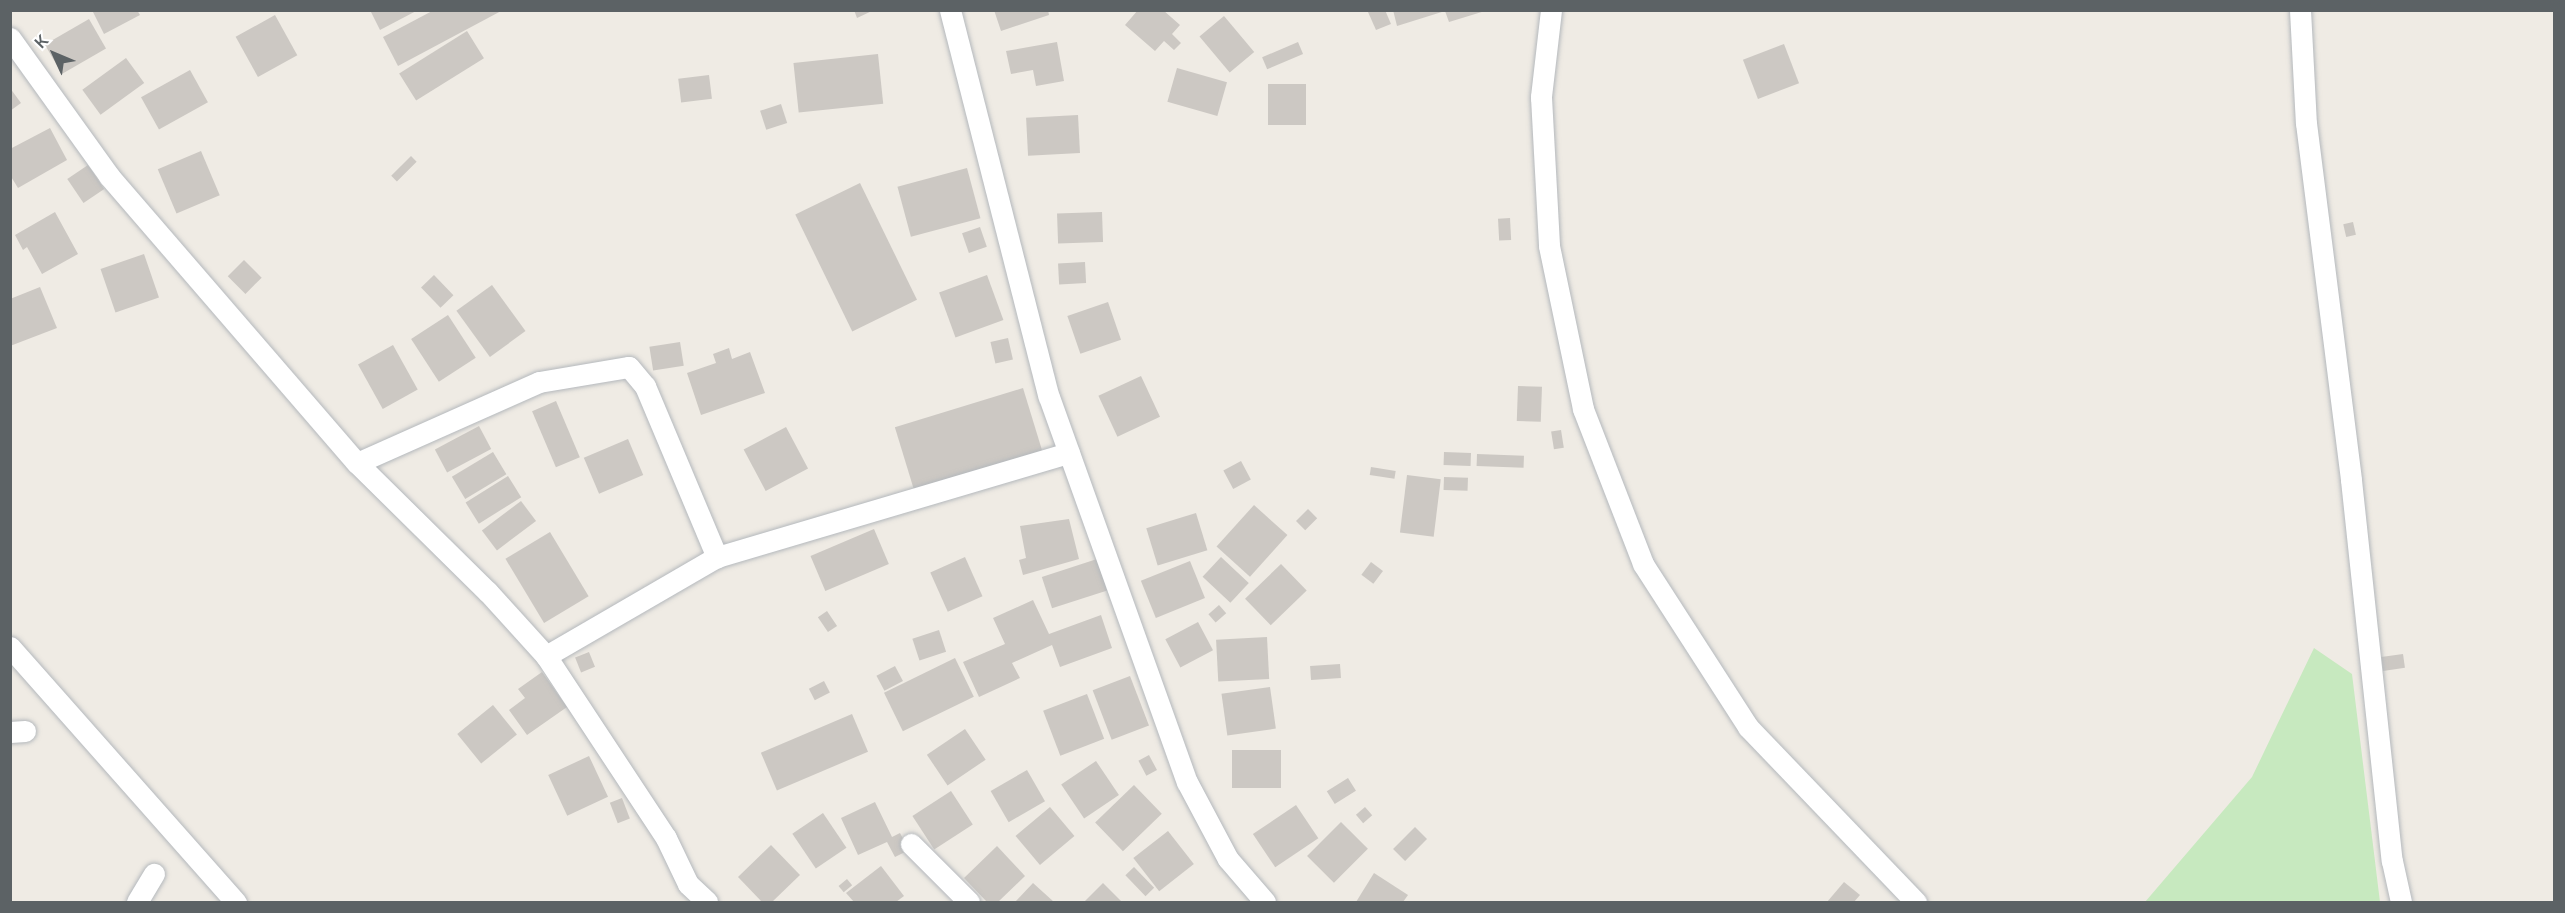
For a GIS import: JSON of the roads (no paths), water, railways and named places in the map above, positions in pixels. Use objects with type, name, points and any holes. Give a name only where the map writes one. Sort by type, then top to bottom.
[{"type":"street","points":[[950,10],[1049,397],[1187,782],[1228,859],[1265,903]]},
{"type":"street","points":[[1551,10],[1541,97],[1549,246],[1583,409],[1643,564],[1748,727],[1916,903]]},
{"type":"street","points":[[2300,10],[2306,123],[2351,480],[2392,861],[2401,903]]},
{"type":"street","points":[[10,38],[109,176],[357,463],[488,592],[546,656],[666,838],[688,884],[707,903]]},
{"type":"street","points":[[357,463],[539,382],[629,367],[645,387],[717,557]]},
{"type":"street","points":[[546,656],[717,557],[1069,453]]},
{"type":"street","points":[[10,647],[236,903]]},
{"type":"street","points":[[911,844],[969,903]]},
{"type":"street","points":[[137,903],[154,874]]}]
